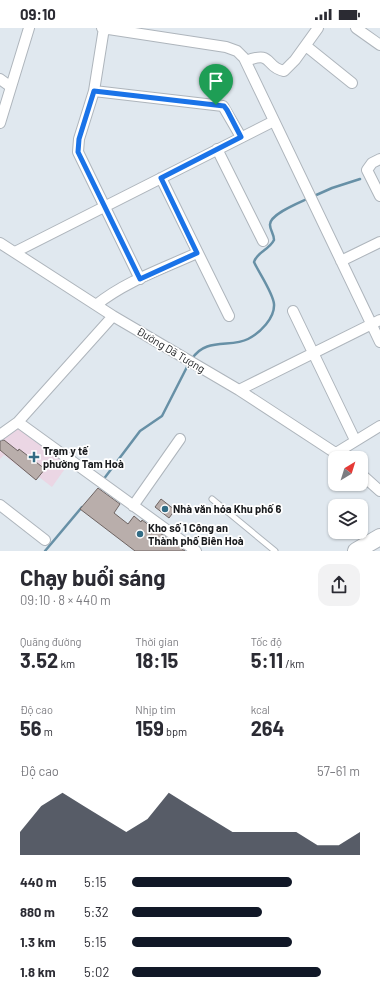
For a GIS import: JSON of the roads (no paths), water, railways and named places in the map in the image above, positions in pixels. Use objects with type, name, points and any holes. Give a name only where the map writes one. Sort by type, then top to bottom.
[{"type":"highway","points":[[356,551],[380,536]]},
{"type":"street","points":[[0,123],[29,28]]},
{"type":"street","points":[[140,279],[78,152],[79,139],[94,91],[103,28],[226,47],[237,51],[246,61],[341,261],[376,322],[380,342]]},
{"type":"street","points":[[246,61],[258,56],[263,57],[280,71],[284,71],[306,46],[318,28]]},
{"type":"street","points":[[356,28],[380,45]]},
{"type":"street","points":[[306,46],[352,83]]},
{"type":"street","points":[[0,79],[11,86]]},
{"type":"street","points":[[94,91],[224,106],[241,137]]},
{"type":"street","points":[[15,252],[274,121]]},
{"type":"street","points":[[217,149],[263,240]]},
{"type":"street","points":[[380,159],[370,165],[367,170],[380,196]]},
{"type":"street","points":[[161,178],[229,316]]},
{"type":"street","points":[[341,261],[380,242]]},
{"type":"street","name":"Đường Dã Tượng","points":[[0,243],[113,316],[239,390],[334,451]]},
{"type":"street","points":[[96,305],[115,290],[197,253]]},
{"type":"street","points":[[293,311],[355,440]]},
{"type":"street","points":[[0,435],[18,422],[113,316]]},
{"type":"street","points":[[239,390],[376,322]]},
{"type":"street","points":[[18,422],[196,551]]},
{"type":"street","points":[[0,424],[10,429]]},
{"type":"street","points":[[344,451],[355,440],[380,426]]},
{"type":"street","points":[[133,506],[180,440]]},
{"type":"street","points":[[368,480],[380,490]]},
{"type":"street","points":[[0,505],[45,540]]},
{"type":"lane","points":[[212,499],[275,551]]},
{"type":"waterway","points":[[314,196],[332,188],[360,179]]},
{"type":"waterway","points":[[192,359],[197,352],[211,345],[241,342],[248,339],[262,329],[269,320],[274,309],[273,299],[254,262],[274,240],[270,225],[271,221],[286,209],[309,198]]},
{"type":"waterway","points":[[103,480],[140,431],[162,416],[189,363]]},
{"type":"waterway","points":[[45,551],[82,507]]},
{"type":"place","name":"Trạm y tế phường Tam Hoà","points":[[34,457]]},
{"type":"place","name":"Nhà văn hóa Khu phố 6","points":[[165,509]]},
{"type":"place","name":"Kho số 1 Công an Thành phố Biên Hoà","points":[[140,534]]}]
